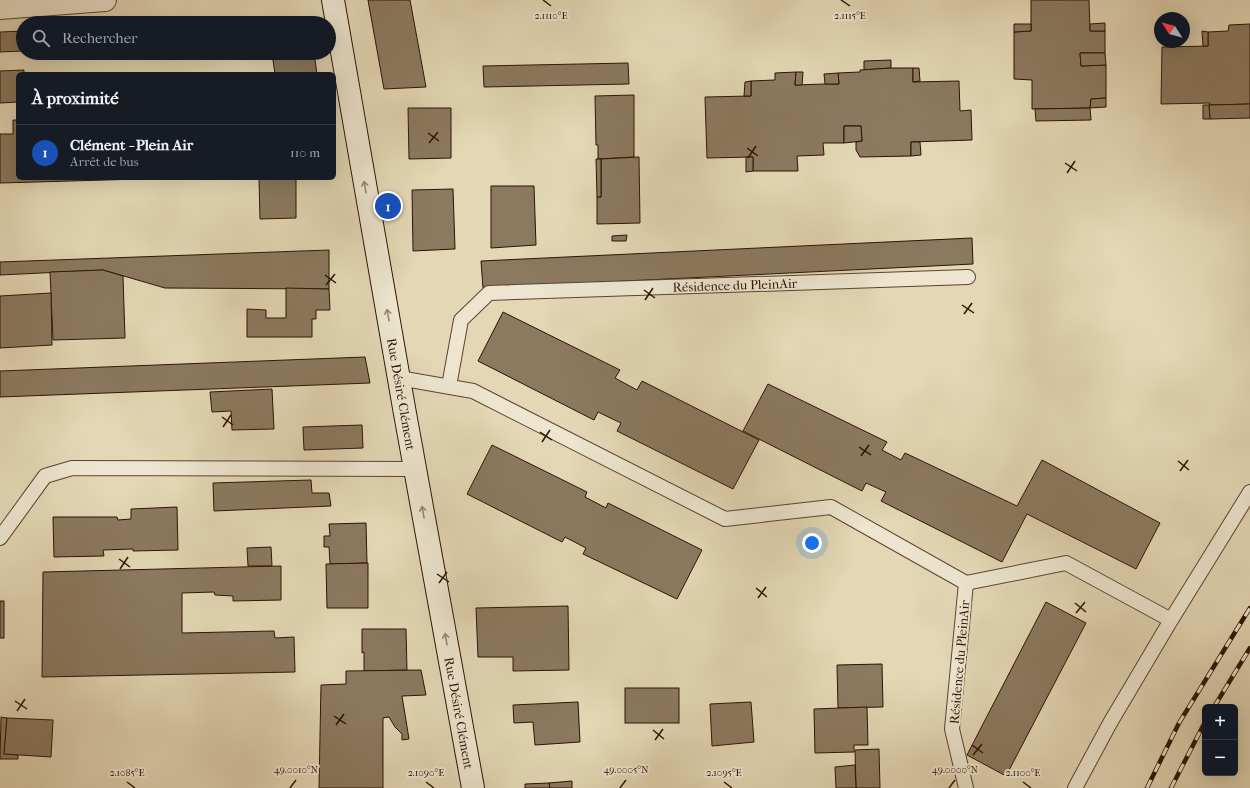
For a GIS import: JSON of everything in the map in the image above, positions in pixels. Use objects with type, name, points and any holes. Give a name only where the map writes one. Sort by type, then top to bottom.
[{"type":"main road","points":[[0,8],[105,0]]},
{"type":"main road","name":"Rue Désiré Clément","points":[[333,0],[336,16]]},
{"type":"main road","name":"Rue Désiré Clément","points":[[336,17],[415,469],[473,788]]},
{"type":"lane","name":"Résidence du PleinAir","points":[[449,386],[461,320],[489,293],[968,277]]},
{"type":"lane","name":"Résidence du PleinAir","points":[[399,378],[473,391],[725,519],[831,507],[966,583],[1066,563],[1171,620]]},
{"type":"lane","points":[[0,538],[45,476],[72,468],[415,469]]},
{"type":"lane","points":[[1075,788],[1110,723],[1171,620],[1250,492]]},
{"type":"lane","name":"Résidence du PleinAir","points":[[966,583],[952,729],[966,788]]},
{"type":"building","points":[[368,0],[410,0],[426,87],[384,89]]},
{"type":"building","points":[[1031,0],[1089,0],[1090,31],[1105,31],[1105,53],[1080,53],[1081,66],[1106,65],[1106,98],[1091,99],[1090,108],[1032,109],[1032,80],[1014,79],[1014,32],[1031,31]]},
{"type":"building","points":[[1105,23],[1105,31],[1090,31],[1090,24]]},
{"type":"building","points":[[1014,24],[1031,24],[1031,31],[1014,32]]},
{"type":"building","points":[[1250,24],[1250,104],[1161,104],[1162,48],[1190,48],[1190,46],[1208,46],[1208,32],[1228,31],[1229,25]]},
{"type":"building","points":[[16,31],[16,51],[0,52],[0,32]]},
{"type":"building","points":[[1202,31],[1208,32],[1208,46],[1203,46]]},
{"type":"building","points":[[1080,53],[1105,53],[1106,65],[1081,66]]},
{"type":"building","points":[[273,60],[315,60],[317,72],[275,72]]},
{"type":"building","points":[[891,60],[891,68],[864,70],[864,61]]},
{"type":"building","points":[[628,63],[629,84],[484,87],[483,66]]},
{"type":"building","points":[[891,68],[913,68],[913,82],[959,81],[960,111],[971,110],[972,140],[911,142],[911,156],[860,157],[856,150],[856,142],[862,141],[861,126],[844,126],[844,143],[823,143],[824,155],[797,156],[798,171],[753,171],[753,157],[707,158],[705,97],[751,96],[751,81],[775,80],[775,73],[796,72],[795,85],[839,84],[838,73]]},
{"type":"building","points":[[913,68],[919,68],[920,81],[913,82]]},
{"type":"building","points":[[24,70],[24,72],[16,72],[16,102],[0,103],[0,71]]},
{"type":"building","points":[[796,72],[803,72],[802,85],[795,85]]},
{"type":"building","points":[[838,73],[839,84],[825,84],[824,74]]},
{"type":"building","points":[[751,81],[751,96],[744,96],[745,82]]},
{"type":"building","points":[[634,95],[634,157],[598,159],[598,145],[596,145],[595,96]]},
{"type":"building","points":[[1106,98],[1106,107],[1090,108],[1091,99]]},
{"type":"building","points":[[1250,104],[1250,118],[1210,119],[1209,105]]},
{"type":"building","points":[[1203,105],[1209,105],[1210,119],[1203,119]]},
{"type":"building","points":[[408,108],[451,108],[451,158],[409,159]]},
{"type":"building","points":[[1090,108],[1091,120],[1036,121],[1035,109]]},
{"type":"building","points":[[13,120],[16,120],[16,180],[105,180],[0,183],[0,134],[13,134]]},
{"type":"building","points":[[844,126],[861,126],[862,141],[844,143]]},
{"type":"building","points":[[911,142],[920,142],[921,155],[911,156]]},
{"type":"building","points":[[639,157],[640,223],[597,224],[597,197],[601,197],[601,159]]},
{"type":"building","points":[[746,157],[753,157],[753,171],[746,172]]},
{"type":"building","points":[[596,159],[601,159],[601,197],[597,197]]},
{"type":"building","points":[[259,180],[296,180],[296,218],[260,219]]},
{"type":"building","points":[[491,186],[534,186],[536,245],[491,248]]},
{"type":"building","points":[[453,189],[455,249],[413,251],[412,190]]},
{"type":"building","points":[[627,235],[626,241],[612,241],[612,236]]},
{"type":"building","points":[[972,238],[973,264],[483,288],[481,261]]},
{"type":"building","points":[[329,250],[329,289],[165,288],[103,270],[0,275],[0,262]]},
{"type":"building","points":[[103,270],[123,276],[125,338],[53,340],[50,272]]},
{"type":"building","points":[[286,288],[329,289],[330,310],[316,310],[316,319],[312,319],[312,337],[247,337],[247,309],[266,310],[266,318],[286,318]]},
{"type":"building","points":[[51,293],[52,345],[0,348],[0,296]]},
{"type":"building","points":[[503,312],[620,370],[615,378],[637,390],[642,381],[759,440],[733,489],[617,431],[621,423],[598,412],[594,420],[478,361]]},
{"type":"building","points":[[365,357],[370,383],[0,397],[0,371]]},
{"type":"building","points":[[768,384],[887,442],[882,450],[901,460],[905,453],[1017,506],[1042,460],[1160,523],[1136,569],[1027,514],[1002,562],[881,501],[886,492],[866,483],[862,491],[743,431]]},
{"type":"building","points":[[272,389],[274,429],[232,430],[231,411],[212,412],[210,392]]},
{"type":"building","points":[[362,425],[363,448],[304,450],[303,427]]},
{"type":"building","points":[[492,445],[587,492],[585,497],[606,508],[608,503],[702,550],[677,599],[583,554],[586,548],[565,537],[562,542],[467,494]]},
{"type":"building","points":[[311,480],[312,493],[329,493],[331,506],[214,511],[213,483]]},
{"type":"building","points":[[177,507],[178,550],[103,550],[104,556],[54,557],[53,517],[117,517],[118,520],[131,519],[131,509]]},
{"type":"building","points":[[366,523],[367,563],[330,564],[329,547],[324,547],[324,536],[330,536],[329,524]]},
{"type":"building","points":[[271,547],[272,566],[248,566],[247,548]]},
{"type":"building","points":[[368,563],[368,608],[327,608],[326,564]]},
{"type":"building","points":[[281,566],[281,600],[233,601],[233,596],[215,595],[214,592],[182,593],[182,633],[274,631],[275,638],[294,637],[295,672],[42,677],[43,572]]},
{"type":"building","points":[[0,601],[4,601],[4,638],[0,638]]},
{"type":"building","points":[[1046,602],[1086,623],[1006,776],[967,755]]},
{"type":"building","points":[[568,606],[569,670],[513,671],[513,657],[478,657],[476,608]]},
{"type":"building","points":[[362,629],[406,629],[407,670],[364,671]]},
{"type":"building","points":[[882,664],[883,707],[838,708],[837,665]]},
{"type":"building","points":[[421,670],[426,695],[402,696],[409,739],[402,740],[402,734],[395,727],[389,717],[383,718],[383,788],[319,788],[321,685],[346,684],[346,671]]},
{"type":"building","points":[[625,688],[679,688],[679,723],[625,723]]},
{"type":"building","points":[[578,702],[580,742],[535,745],[533,722],[514,723],[513,705]]},
{"type":"building","points":[[751,702],[754,742],[712,746],[710,704]]},
{"type":"building","points":[[867,707],[868,745],[854,745],[854,752],[815,753],[814,709]]},
{"type":"building","points":[[1,717],[7,718],[4,754],[18,755],[18,759],[0,759]]},
{"type":"building","points":[[7,718],[53,720],[51,757],[4,754]]},
{"type":"building","points":[[879,749],[880,788],[856,788],[855,750]]},
{"type":"building","points":[[855,765],[856,788],[836,788],[835,767]]},
{"type":"building","points":[[572,781],[572,788],[550,788],[549,783]]},
{"type":"building","points":[[549,783],[550,788],[525,788],[525,784]]},
{"type":"railway","points":[[1147,788],[1179,723],[1250,608]]},
{"type":"railway","points":[[1216,704],[1250,648]]},
{"type":"railway","points":[[1171,788],[1202,728]]},
{"type":"place","name":"Clément - Plein Air","points":[[388,206]]}]
